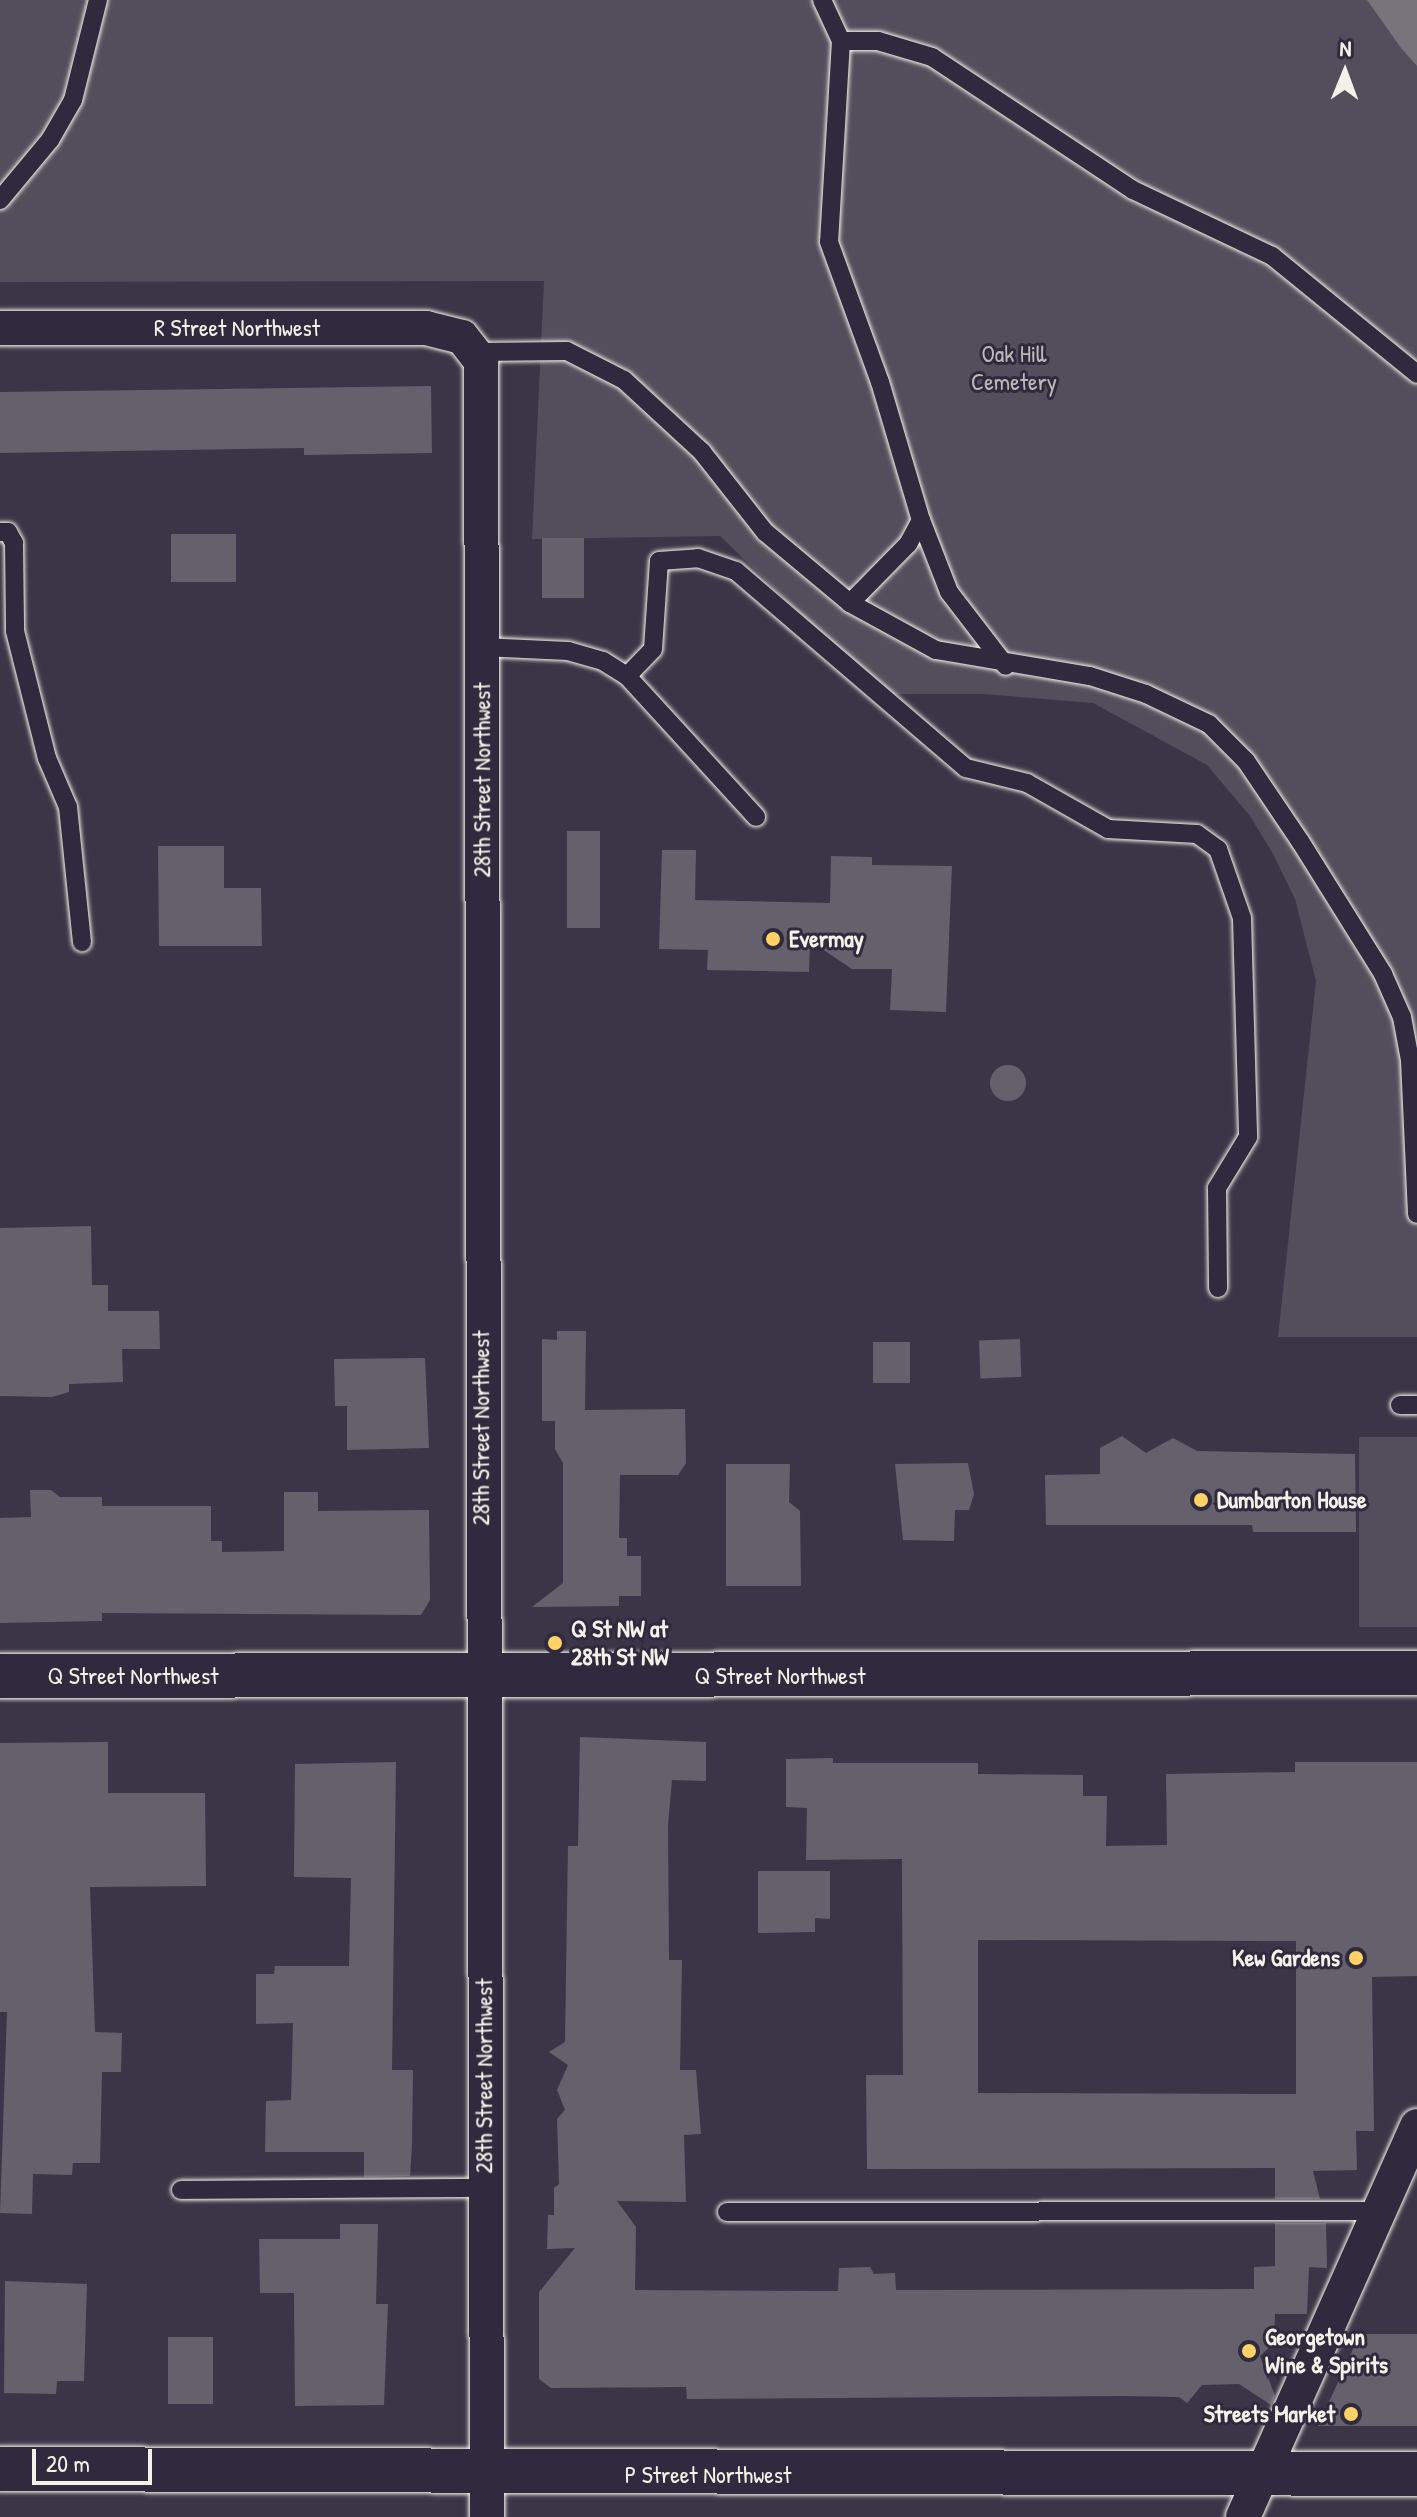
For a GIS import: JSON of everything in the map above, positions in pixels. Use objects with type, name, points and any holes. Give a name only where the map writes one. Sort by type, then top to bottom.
[{"type":"main road","name":"Q Street Northwest","points":[[0,1676],[1417,1673]]},
{"type":"main road","name":"P Street Northwest","points":[[0,2469],[1417,2474]]},
{"type":"street","name":"R Street Northwest","points":[[0,328],[426,328],[474,347]]},
{"type":"street","name":"28th Street Northwest","points":[[474,347],[482,377],[482,1677],[487,2517]]},
{"type":"street","points":[[1243,2517],[1417,2126]]},
{"type":"lane","points":[[0,200],[50,140],[73,100],[98,0]]},
{"type":"lane","points":[[822,0],[841,41],[829,242],[875,368],[921,520],[949,592],[1006,666]]},
{"type":"lane","points":[[841,41],[878,41],[932,57],[1133,190],[1272,256],[1417,374]]},
{"type":"lane","points":[[474,347],[567,351],[624,380],[702,452],[765,532],[850,603],[936,650],[1006,666],[1090,676],[1146,694],[1209,724],[1246,761],[1383,974],[1402,1017],[1410,1060],[1417,1214]]},
{"type":"lane","points":[[850,603],[908,544],[921,520]]},
{"type":"lane","points":[[0,532],[8,532],[14,543],[15,631],[47,758],[68,807],[82,942]]},
{"type":"lane","points":[[627,676],[653,649],[659,561],[698,558],[736,571],[966,768],[1027,783],[1108,829],[1197,834],[1218,849],[1242,918],[1248,1137],[1217,1188],[1218,1288]]},
{"type":"lane","points":[[482,647],[568,651],[603,661],[627,676],[756,817]]},
{"type":"lane","points":[[181,2190],[485,2188]]},
{"type":"lane","points":[[727,2212],[1378,2211]]},
{"type":"green space","name":"Oak Hill Cemetery","points":[[0,0],[1417,0],[1417,1337],[1278,1337],[1316,981],[1295,899],[1273,854],[1250,816],[1207,765],[1093,703],[983,694],[884,694],[720,536],[532,539],[544,281],[0,282]]},
{"type":"green space","points":[[1359,1437],[1417,1437],[1417,1627],[1359,1627]]},
{"type":"shaded area","points":[[1367,0],[1417,0],[1417,66],[1401,48]]},
{"type":"building","points":[[431,386],[432,453],[304,455],[304,448],[0,453],[0,392]]},
{"type":"building","points":[[171,534],[236,534],[236,582],[171,582]]},
{"type":"building","points":[[542,538],[584,538],[584,598],[542,598]]},
{"type":"building","points":[[567,831],[600,831],[600,928],[567,928]]},
{"type":"building","points":[[158,846],[224,846],[224,888],[261,888],[262,946],[159,946]]},
{"type":"building","name":"Evermay","points":[[662,850],[696,850],[695,900],[830,903],[831,856],[872,857],[872,865],[952,866],[946,1012],[890,1010],[892,969],[852,969],[810,941],[809,972],[707,970],[708,950],[659,949]]},
{"type":"building","points":[[1008,1065],[1021,1070],[1026,1083],[1021,1096],[1008,1101],[995,1096],[990,1083],[995,1070]]},
{"type":"building","points":[[91,1226],[92,1285],[108,1285],[108,1311],[159,1311],[160,1349],[122,1349],[123,1382],[69,1384],[69,1392],[52,1397],[0,1396],[0,1228]]},
{"type":"building","points":[[557,1331],[586,1331],[585,1410],[685,1409],[686,1463],[678,1475],[620,1475],[619,1538],[627,1538],[627,1556],[641,1556],[641,1596],[619,1596],[619,1606],[532,1607],[563,1583],[563,1463],[555,1449],[555,1421],[542,1421],[542,1339],[557,1340]]},
{"type":"building","points":[[1020,1339],[1021,1377],[980,1378],[979,1340]]},
{"type":"building","points":[[873,1342],[910,1342],[910,1383],[873,1383]]},
{"type":"building","points":[[425,1358],[429,1448],[347,1450],[347,1406],[335,1406],[334,1359]]},
{"type":"building","name":"Dumbarton House","points":[[1122,1436],[1146,1453],[1173,1438],[1197,1451],[1355,1454],[1356,1532],[1253,1532],[1252,1525],[1046,1525],[1045,1475],[1100,1474],[1100,1448]]},
{"type":"building","points":[[968,1463],[974,1494],[969,1510],[955,1510],[954,1541],[903,1540],[895,1464]]},
{"type":"building","points":[[726,1464],[790,1464],[789,1502],[800,1511],[801,1586],[726,1586]]},
{"type":"building","points":[[30,1490],[51,1490],[60,1497],[102,1497],[102,1506],[211,1506],[211,1541],[222,1541],[222,1552],[284,1551],[284,1492],[318,1492],[318,1511],[429,1510],[430,1600],[421,1615],[102,1613],[102,1621],[0,1623],[0,1518],[31,1517]]},
{"type":"building","points":[[580,1737],[706,1742],[706,1781],[672,1780],[668,1825],[669,1960],[682,1960],[680,2070],[696,2070],[701,2134],[684,2135],[686,2202],[617,2201],[636,2227],[635,2290],[838,2291],[839,2268],[870,2267],[874,2274],[895,2273],[896,2290],[1254,2289],[1254,2267],[1275,2266],[1275,2223],[1326,2223],[1327,2268],[1309,2267],[1307,2314],[1275,2314],[1274,2343],[1260,2356],[1275,2396],[1271,2405],[1239,2384],[1202,2385],[1187,2403],[1179,2397],[1124,2396],[687,2399],[686,2387],[551,2388],[539,2379],[539,2292],[575,2248],[547,2249],[548,2215],[554,2215],[554,2188],[559,2184],[557,2119],[565,2110],[557,2090],[568,2065],[549,2052],[565,2042],[568,1846],[578,1846]]},
{"type":"building","points":[[108,1742],[108,1793],[205,1793],[206,1886],[90,1887],[95,2032],[122,2033],[121,2072],[102,2072],[100,2163],[73,2163],[72,2175],[33,2174],[32,2214],[0,2213],[7,2012],[0,2012],[0,1743]]},
{"type":"building","name":"Kew Gardens","points":[[833,1758],[833,1763],[978,1763],[978,1774],[1083,1775],[1083,1796],[1107,1796],[1106,1846],[1167,1845],[1166,1774],[1295,1772],[1295,1762],[1417,1762],[1417,1976],[1372,1977],[1374,2131],[1356,2131],[1357,2170],[1313,2171],[1320,2199],[1275,2199],[1275,2168],[867,2169],[866,2075],[903,2075],[902,1859],[806,1860],[807,1808],[786,1807],[786,1759]],"holes":[[[978,1940],[1296,1941],[1296,2094],[978,2093]]]},
{"type":"building","points":[[396,1762],[392,2070],[413,2070],[410,2176],[364,2177],[364,2152],[265,2152],[266,2101],[291,2100],[293,2023],[256,2024],[256,1974],[274,1974],[275,1966],[349,1966],[351,1878],[294,1877],[295,1764]]},
{"type":"building","points":[[758,1871],[830,1871],[830,1919],[815,1918],[815,1932],[758,1933]]},
{"type":"building","points":[[340,2224],[378,2224],[376,2304],[388,2304],[384,2405],[295,2406],[294,2293],[260,2293],[259,2239],[340,2239]]},
{"type":"building","points":[[5,2281],[87,2284],[84,2381],[57,2381],[56,2394],[4,2393]]},
{"type":"building","points":[[1360,2334],[1417,2334],[1417,2426],[1318,2426]]},
{"type":"building","points":[[168,2337],[213,2337],[213,2404],[168,2404]]},
{"type":"place","name":"Evermay","points":[[773,939]]},
{"type":"place","name":"Dumbarton House","points":[[1201,1500]]},
{"type":"place","name":"Q St NW at 28th St NW","points":[[555,1643]]},
{"type":"place","name":"Kew Gardens","points":[[1356,1958]]},
{"type":"place","name":"Georgetown Wine & Spirits","points":[[1249,2351]]},
{"type":"place","name":"Streets Market","points":[[1351,2414]]}]
